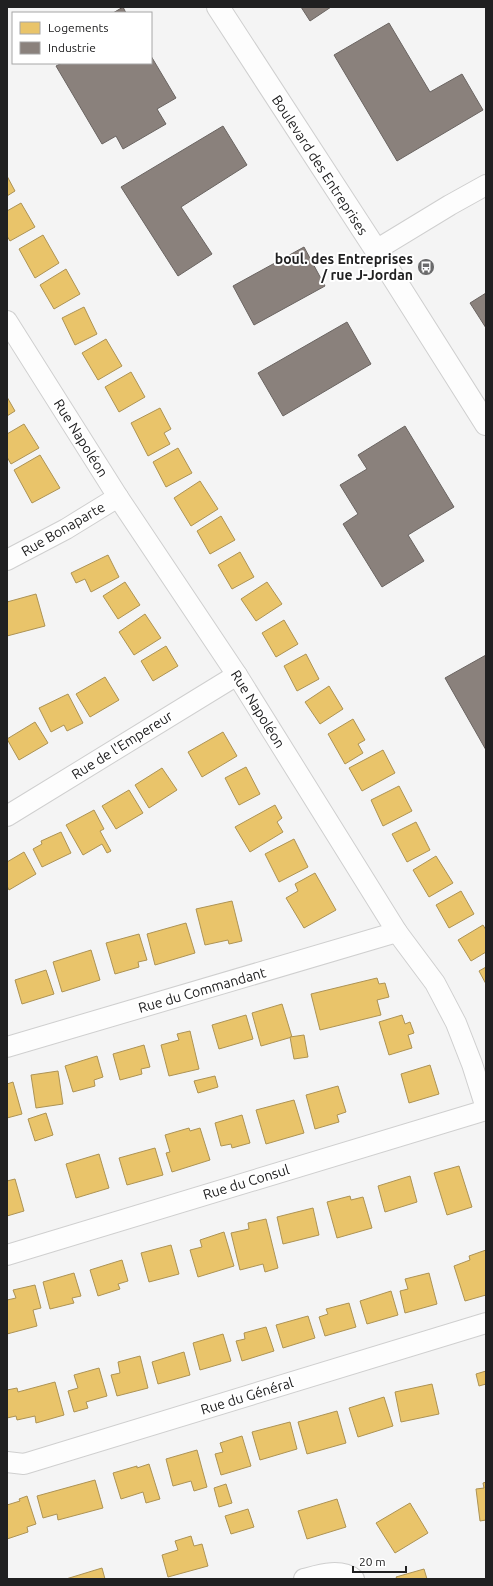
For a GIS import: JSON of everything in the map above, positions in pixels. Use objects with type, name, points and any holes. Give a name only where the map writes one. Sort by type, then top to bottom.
[{"type":"street","name":"Boulevard des Entreprises","points":[[218,7],[376,250],[486,424]]},
{"type":"street","points":[[376,250],[459,199],[486,185]]},
{"type":"street","name":"Rue Napoléon","points":[[7,321],[118,497],[237,675],[397,932],[435,983],[456,1023],[472,1064],[486,1109]]},
{"type":"street","name":"Rue Bonaparte","points":[[7,560],[66,529],[118,497]]},
{"type":"street","name":"Rue de l'Empereur","points":[[7,816],[237,675]]},
{"type":"street","name":"Rue du Commandant","points":[[7,1047],[397,932]]},
{"type":"street","name":"Rue du Consul","points":[[7,1255],[486,1109]]},
{"type":"street","name":"Rue du Général","points":[[7,1462],[24,1464],[486,1323]]},
{"type":"street","points":[[304,1579],[325,1574],[341,1574],[354,1579]]},
{"type":"building: Logements","points":[[7,176],[15,191],[7,196]]},
{"type":"building: Logements","points":[[21,203],[35,227],[10,241],[7,236],[7,211]]},
{"type":"building: Logements","points":[[43,235],[59,263],[35,278],[19,249]]},
{"type":"building: Logements","points":[[66,269],[80,294],[54,309],[40,285]]},
{"type":"building: Logements","points":[[84,307],[97,334],[75,345],[62,318]]},
{"type":"building: Logements","points":[[106,339],[122,366],[98,380],[82,353]]},
{"type":"building: Logements","points":[[131,372],[145,397],[119,412],[105,387]]},
{"type":"building: Logements","points":[[7,397],[15,411],[7,416]]},
{"type":"building: Logements","points":[[160,408],[171,429],[164,433],[170,444],[148,456],[131,423]]},
{"type":"building: Logements","points":[[24,424],[39,448],[11,464],[7,457],[7,434]]},
{"type":"building: Logements","points":[[178,448],[192,473],[166,487],[153,462]]},
{"type":"building: Logements","points":[[40,455],[60,488],[32,503],[14,470]]},
{"type":"building: Logements","points":[[200,481],[218,509],[191,526],[174,498]]},
{"type":"building: Logements","points":[[221,516],[235,540],[210,554],[197,531]]},
{"type":"building: Logements","points":[[240,552],[254,577],[232,589],[218,565]]},
{"type":"building: Logements","points":[[108,555],[119,577],[91,592],[85,579],[76,583],[71,573]]},
{"type":"building: Logements","points":[[125,582],[140,605],[118,619],[103,596]]},
{"type":"building: Logements","points":[[267,582],[282,604],[256,621],[241,599]]},
{"type":"building: Logements","points":[[36,594],[45,626],[7,636],[7,602]]},
{"type":"building: Logements","points":[[145,614],[161,638],[134,655],[119,632]]},
{"type":"building: Logements","points":[[284,620],[298,644],[276,657],[262,633]]},
{"type":"building: Logements","points":[[166,646],[178,666],[153,681],[141,661]]},
{"type":"building: Logements","points":[[306,654],[319,679],[297,691],[284,666]]},
{"type":"building: Logements","points":[[105,677],[119,700],[90,717],[76,694]]},
{"type":"building: Logements","points":[[329,686],[343,709],[320,724],[305,702]]},
{"type":"building: Logements","points":[[68,694],[83,723],[67,731],[64,725],[51,732],[39,708]]},
{"type":"building: Logements","points":[[353,719],[365,740],[358,744],[363,753],[345,764],[328,734]]},
{"type":"building: Logements","points":[[35,722],[48,743],[19,760],[7,739]]},
{"type":"building: Logements","points":[[223,732],[237,756],[202,777],[188,752]]},
{"type":"building: Logements","points":[[383,750],[395,773],[362,791],[349,768]]},
{"type":"building: Logements","points":[[246,767],[260,794],[239,805],[225,778]]},
{"type":"building: Logements","points":[[162,768],[177,790],[149,808],[135,785]]},
{"type":"building: Logements","points":[[399,786],[412,811],[383,826],[371,800]]},
{"type":"building: Logements","points":[[129,790],[143,813],[116,829],[102,806]]},
{"type":"building: Logements","points":[[275,805],[282,818],[277,822],[283,832],[250,852],[235,827]]},
{"type":"building: Logements","points":[[94,810],[104,829],[100,831],[111,851],[107,853],[102,844],[83,855],[66,825]]},
{"type":"building: Logements","points":[[416,822],[430,850],[407,862],[392,834]]},
{"type":"building: Logements","points":[[61,832],[71,853],[42,867],[33,849],[42,844],[41,841]]},
{"type":"building: Logements","points":[[294,839],[308,867],[279,882],[265,854]]},
{"type":"building: Logements","points":[[24,852],[36,874],[9,890],[7,886],[7,862]]},
{"type":"building: Logements","points":[[436,856],[453,883],[429,897],[413,870]]},
{"type":"building: Logements","points":[[315,873],[336,910],[304,928],[286,898],[298,891],[295,884]]},
{"type":"building: Logements","points":[[461,891],[474,914],[449,928],[436,905]]},
{"type":"building: Logements","points":[[232,901],[242,941],[229,944],[228,940],[205,945],[196,909]]},
{"type":"building: Logements","points":[[186,923],[195,953],[155,965],[147,934]]},
{"type":"building: Logements","points":[[483,925],[486,930],[486,952],[471,961],[458,940]]},
{"type":"building: Logements","points":[[139,934],[147,960],[138,962],[139,967],[115,974],[106,943]]},
{"type":"building: Logements","points":[[91,950],[100,980],[62,992],[53,962]]},
{"type":"building: Logements","points":[[486,967],[486,984],[479,971]]},
{"type":"building: Logements","points":[[46,970],[54,994],[22,1004],[15,980]]},
{"type":"building: Logements","points":[[377,978],[379,984],[385,983],[389,997],[377,1000],[381,1015],[320,1030],[311,994]]},
{"type":"building: Logements","points":[[282,1004],[292,1037],[261,1046],[252,1013]]},
{"type":"building: Logements","points":[[246,1015],[253,1039],[219,1049],[212,1025]]},
{"type":"building: Logements","points":[[402,1015],[405,1024],[410,1022],[414,1033],[408,1035],[412,1048],[389,1055],[379,1022]]},
{"type":"building: Logements","points":[[190,1031],[199,1069],[169,1076],[161,1045],[179,1040],[177,1034]]},
{"type":"building: Logements","points":[[304,1035],[308,1057],[294,1059],[290,1037]]},
{"type":"building: Logements","points":[[144,1045],[150,1067],[141,1069],[142,1074],[120,1080],[113,1054]]},
{"type":"building: Logements","points":[[97,1056],[103,1077],[94,1080],[95,1086],[73,1092],[65,1066]]},
{"type":"building: Logements","points":[[430,1065],[439,1094],[409,1103],[401,1074]]},
{"type":"building: Logements","points":[[58,1071],[63,1104],[36,1108],[31,1075]]},
{"type":"building: Logements","points":[[215,1076],[218,1087],[198,1093],[194,1081]]},
{"type":"building: Logements","points":[[13,1082],[22,1114],[7,1118],[7,1084]]},
{"type":"building: Logements","points":[[338,1086],[346,1112],[337,1115],[339,1122],[315,1129],[306,1095]]},
{"type":"building: Logements","points":[[294,1100],[304,1133],[266,1144],[256,1110]]},
{"type":"building: Logements","points":[[46,1113],[53,1135],[35,1141],[28,1119]]},
{"type":"building: Logements","points":[[242,1115],[250,1143],[232,1148],[231,1144],[221,1146],[215,1123]]},
{"type":"building: Logements","points":[[189,1128],[190,1131],[200,1128],[210,1160],[172,1172],[166,1153],[170,1152],[165,1135]]},
{"type":"building: Logements","points":[[155,1148],[163,1175],[127,1185],[119,1158]]},
{"type":"building: Logements","points":[[99,1154],[109,1188],[76,1198],[66,1164]]},
{"type":"building: Logements","points":[[459,1166],[472,1207],[447,1215],[434,1173]]},
{"type":"building: Logements","points":[[410,1176],[417,1202],[385,1212],[378,1186]]},
{"type":"building: Logements","points":[[15,1179],[24,1211],[7,1216],[7,1181]]},
{"type":"building: Logements","points":[[350,1196],[351,1200],[363,1197],[372,1228],[337,1238],[327,1202]]},
{"type":"building: Logements","points":[[313,1208],[319,1235],[283,1244],[277,1217]]},
{"type":"building: Logements","points":[[266,1219],[278,1268],[265,1272],[263,1264],[240,1270],[231,1233],[249,1229],[248,1223]]},
{"type":"building: Logements","points":[[224,1232],[234,1266],[198,1277],[190,1250],[202,1247],[200,1240]]},
{"type":"building: Logements","points":[[171,1245],[179,1274],[149,1282],[141,1253]]},
{"type":"building: Logements","points":[[486,1250],[486,1295],[465,1301],[454,1266],[470,1260],[469,1256]]},
{"type":"building: Logements","points":[[122,1260],[128,1281],[118,1284],[120,1289],[98,1296],[90,1270]]},
{"type":"building: Logements","points":[[74,1273],[81,1296],[72,1298],[74,1303],[50,1309],[43,1282]]},
{"type":"building: Logements","points":[[429,1273],[437,1304],[405,1313],[400,1291],[408,1289],[405,1279]]},
{"type":"building: Logements","points":[[35,1285],[41,1308],[33,1310],[37,1326],[7,1334],[7,1300],[16,1298],[13,1290]]},
{"type":"building: Logements","points":[[391,1291],[398,1315],[367,1324],[360,1301]]},
{"type":"building: Logements","points":[[349,1303],[356,1327],[325,1336],[319,1317],[328,1314],[326,1309]]},
{"type":"building: Logements","points":[[308,1316],[315,1338],[283,1348],[276,1325]]},
{"type":"building: Logements","points":[[266,1327],[274,1351],[242,1361],[236,1341],[245,1339],[244,1333]]},
{"type":"building: Logements","points":[[223,1334],[231,1361],[200,1370],[193,1343]]},
{"type":"building: Logements","points":[[184,1352],[190,1375],[158,1384],[152,1362]]},
{"type":"building: Logements","points":[[140,1356],[148,1388],[117,1396],[111,1375],[120,1373],[118,1362]]},
{"type":"building: Logements","points":[[99,1368],[107,1396],[86,1402],[88,1408],[74,1412],[68,1391],[78,1388],[74,1375]]},
{"type":"building: Logements","points":[[486,1371],[486,1384],[479,1386],[476,1374]]},
{"type":"building: Logements","points":[[55,1382],[64,1415],[36,1423],[35,1416],[17,1420],[16,1416],[7,1418],[7,1390],[17,1388],[18,1392]]},
{"type":"building: Logements","points":[[432,1384],[439,1414],[401,1422],[395,1392]]},
{"type":"building: Logements","points":[[384,1397],[393,1426],[358,1437],[349,1408]]},
{"type":"building: Logements","points":[[337,1411],[346,1443],[307,1454],[298,1422]]},
{"type":"building: Logements","points":[[290,1422],[297,1449],[260,1460],[252,1432]]},
{"type":"building: Logements","points":[[242,1436],[251,1466],[221,1475],[215,1454],[223,1452],[220,1443]]},
{"type":"building: Logements","points":[[197,1450],[207,1487],[194,1491],[191,1481],[173,1486],[166,1459]]},
{"type":"building: Logements","points":[[149,1464],[160,1499],[146,1503],[143,1492],[121,1499],[113,1473]]},
{"type":"building: Logements","points":[[95,1480],[103,1508],[58,1520],[57,1514],[43,1518],[37,1496]]},
{"type":"building: Logements","points":[[486,1482],[486,1520],[480,1521],[476,1489],[484,1488],[483,1483]]},
{"type":"building: Logements","points":[[226,1484],[232,1503],[219,1507],[214,1488]]},
{"type":"building: Logements","points":[[27,1496],[36,1524],[27,1527],[28,1532],[7,1539],[7,1505],[20,1501],[19,1499]]},
{"type":"building: Logements","points":[[337,1499],[346,1527],[307,1539],[298,1511]]},
{"type":"building: Logements","points":[[410,1503],[428,1533],[395,1553],[376,1523]]},
{"type":"building: Logements","points":[[248,1509],[254,1527],[231,1534],[225,1516]]},
{"type":"building: Logements","points":[[191,1536],[194,1546],[202,1544],[208,1566],[168,1577],[162,1555],[178,1550],[175,1541]]},
{"type":"building: Logements","points":[[102,1568],[105,1579],[66,1579]]},
{"type":"building: Logements","points":[[424,1569],[427,1579],[397,1579],[396,1577]]},
{"type":"building: Industrie","points":[[123,7],[126,12],[115,12]]},
{"type":"building: Industrie","points":[[301,7],[331,7],[310,21]]},
{"type":"building: Industrie","points":[[389,23],[430,92],[462,74],[483,110],[397,161],[334,55]]},
{"type":"building: Industrie","points":[[152,58],[176,98],[157,109],[166,124],[123,149],[116,136],[102,144],[56,66],[60,64],[152,64]]},
{"type":"building: Industrie","points":[[223,126],[247,165],[181,207],[212,254],[178,276],[121,187]]},
{"type":"building: Industrie","points":[[304,247],[325,286],[254,325],[233,286]]},
{"type":"building: Industrie","points":[[486,293],[486,328],[470,303]]},
{"type":"building: Industrie","points":[[347,322],[371,364],[283,416],[258,373]]},
{"type":"building: Industrie","points":[[405,426],[454,507],[408,535],[424,561],[382,587],[343,524],[358,514],[340,485],[367,469],[358,455]]},
{"type":"building: Industrie","points":[[486,655],[486,750],[445,678]]},
{"type":"place","name":"boul. des Entreprises / rue J-Jordan","points":[[426,267]]}]
